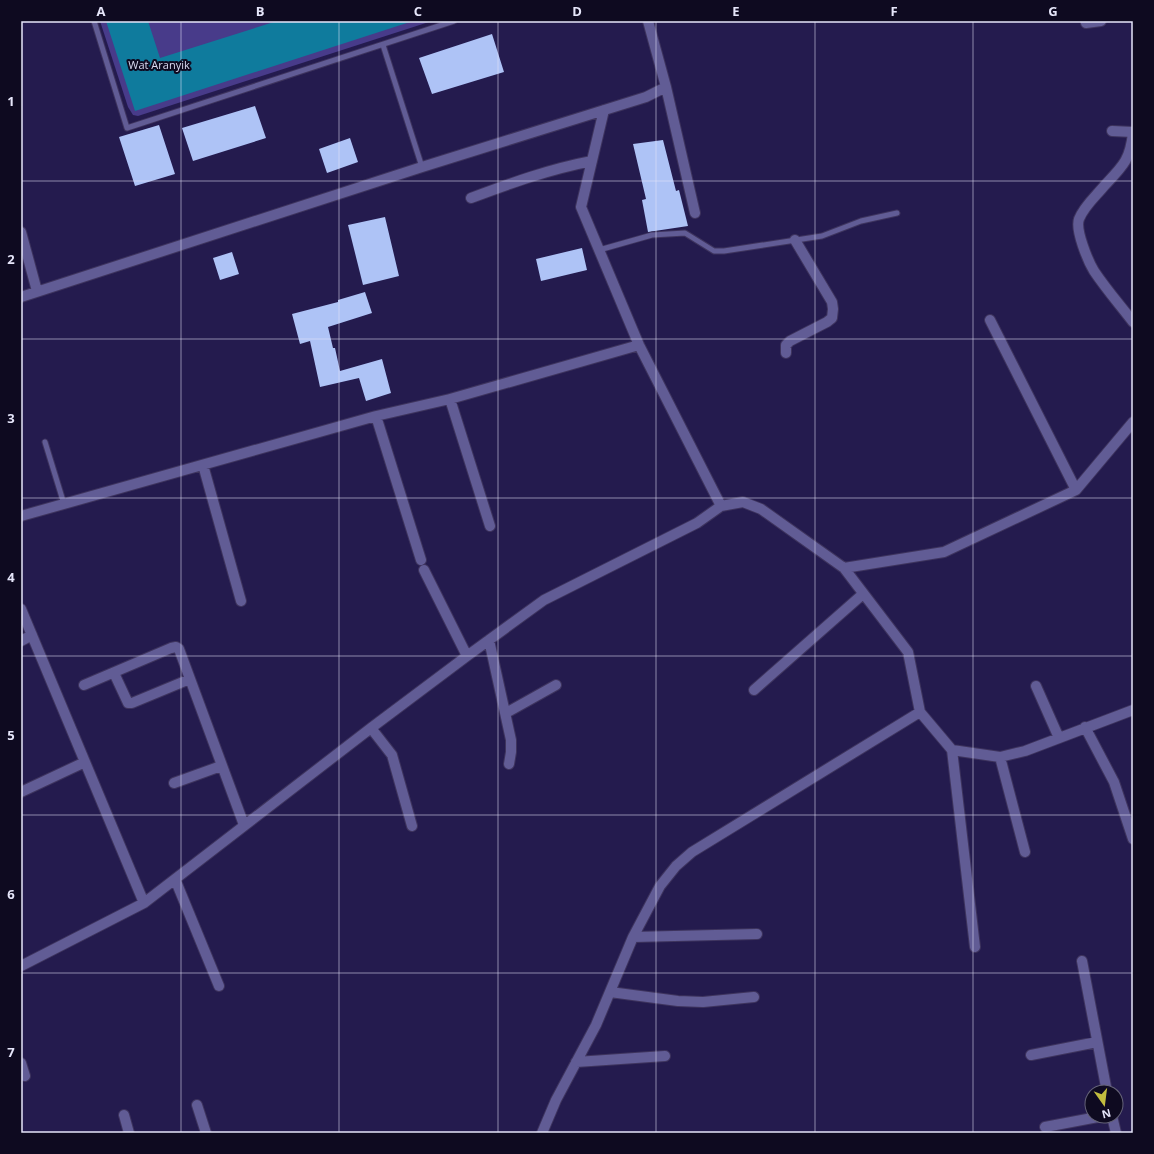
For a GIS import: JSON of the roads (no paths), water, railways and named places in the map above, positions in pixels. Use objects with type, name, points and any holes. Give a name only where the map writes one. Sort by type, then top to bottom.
[{"type":"street","points":[[648,21],[666,87],[695,213]]},
{"type":"street","points":[[1086,23],[1101,21]]},
{"type":"street","points":[[21,297],[422,167],[646,97],[666,87]]},
{"type":"street","points":[[604,110],[582,207],[639,344],[721,506]]},
{"type":"street","points":[[1112,131],[1133,132],[1131,148],[1124,164],[1085,208],[1079,219],[1078,226],[1079,235],[1093,270],[1133,322]]},
{"type":"street","points":[[471,198],[519,180],[562,167],[592,161]]},
{"type":"street","points":[[21,232],[37,291]]},
{"type":"street","points":[[786,353],[786,345],[790,341],[827,322],[832,318],[834,309],[832,302],[795,240]]},
{"type":"street","points":[[990,320],[1076,490]]},
{"type":"street","points":[[21,516],[376,416],[450,399],[639,344]]},
{"type":"street","points":[[450,399],[490,526]]},
{"type":"street","points":[[376,416],[421,560]]},
{"type":"street","points":[[844,568],[944,552],[1076,490],[1133,422]]},
{"type":"street","points":[[203,465],[241,601]]},
{"type":"street","points":[[21,966],[144,903],[371,728],[544,600],[697,522],[721,506],[743,502],[761,509],[844,568],[908,652],[920,712],[952,750],[975,947]]},
{"type":"street","points":[[424,570],[467,656]]},
{"type":"street","points":[[754,690],[863,594]]},
{"type":"street","points":[[21,609],[144,903]]},
{"type":"street","points":[[21,641],[32,635]]},
{"type":"street","points":[[489,640],[511,740],[512,752],[509,764]]},
{"type":"street","points":[[84,685],[171,648],[176,647],[179,649],[244,825]]},
{"type":"street","points":[[114,673],[128,703],[132,703],[190,679]]},
{"type":"street","points":[[506,713],[556,685]]},
{"type":"street","points":[[1036,686],[1059,738]]},
{"type":"street","points":[[952,750],[1000,757],[1025,751],[1133,710]]},
{"type":"street","points":[[542,1133],[556,1100],[596,1024],[633,937],[660,886],[676,866],[692,852],[920,712]]},
{"type":"street","points":[[1085,727],[1114,782],[1133,838]]},
{"type":"street","points":[[371,728],[392,755],[412,826]]},
{"type":"street","points":[[1000,757],[1025,852]]},
{"type":"street","points":[[21,792],[85,762]]},
{"type":"street","points":[[174,783],[221,766]]},
{"type":"street","points":[[175,879],[219,986]]},
{"type":"street","points":[[633,937],[757,934]]},
{"type":"street","points":[[1082,962],[1106,1084]]},
{"type":"street","points":[[610,992],[678,1001],[703,1002],[754,997]]},
{"type":"street","points":[[1031,1055],[1098,1042]]},
{"type":"street","points":[[576,1062],[665,1056]]},
{"type":"street","points":[[21,1063],[25,1076]]},
{"type":"street","points":[[197,1104],[206,1133]]},
{"type":"street","points":[[124,1115],[129,1133]]},
{"type":"street","points":[[1045,1127],[1084,1120]]},
{"type":"lane","points":[[94,21],[127,128],[454,21]]},
{"type":"lane","points":[[383,45],[422,167]]},
{"type":"lane","points":[[599,250],[652,235],[685,233],[714,251],[724,251],[822,236],[861,221],[898,213]]},
{"type":"lane","points":[[45,442],[64,504]]},
{"type":"water","name":"Wat Aranyik","points":[[106,21],[148,21],[160,58],[277,21],[413,21],[135,111]]}]
